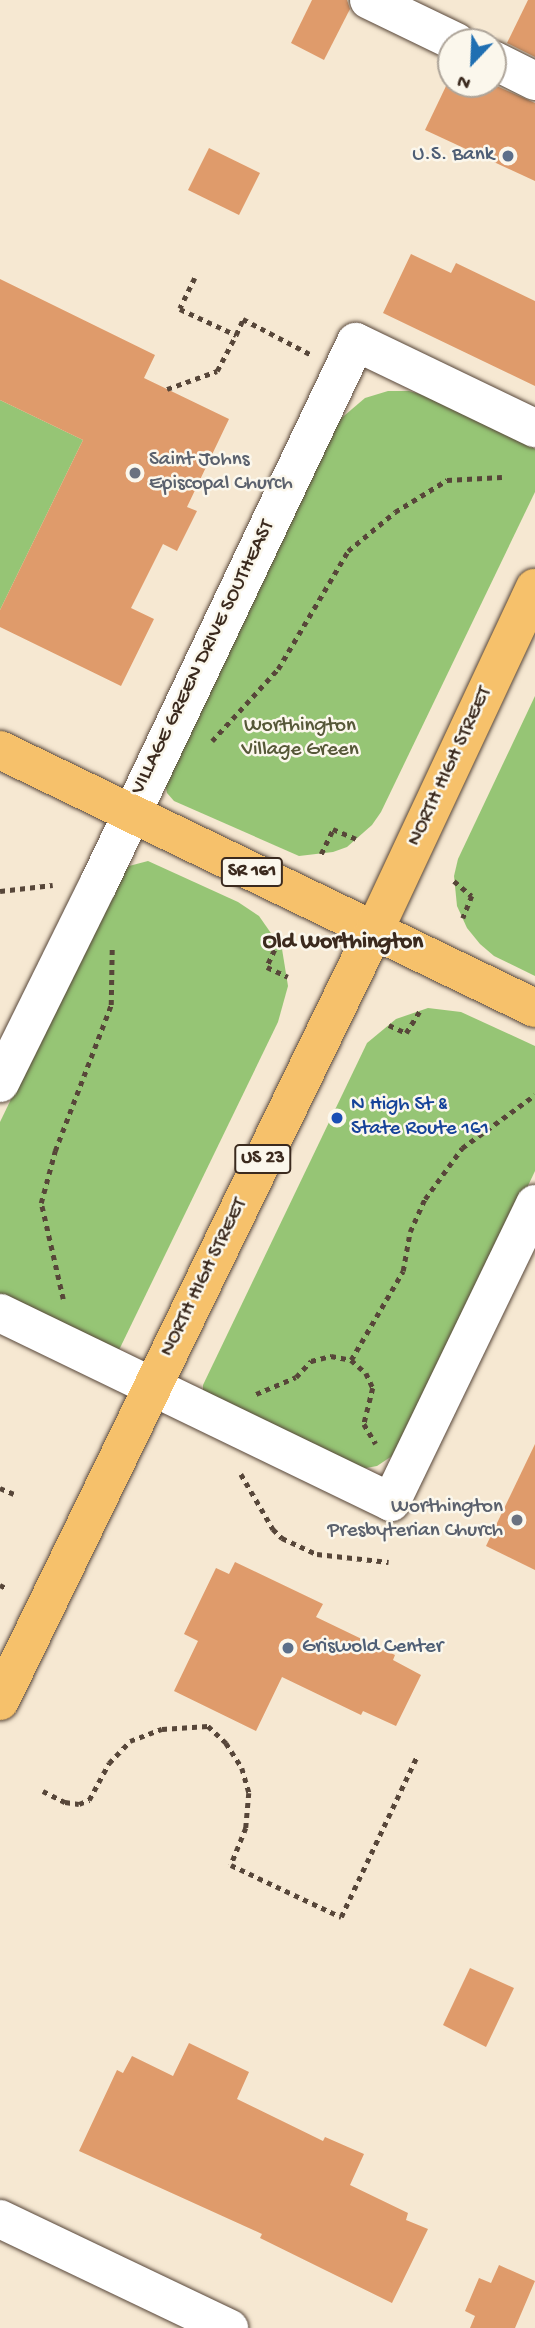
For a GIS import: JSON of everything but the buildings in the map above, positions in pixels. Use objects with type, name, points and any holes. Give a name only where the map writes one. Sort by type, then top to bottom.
[{"type":"main road","name":"NORTH HIGH STREET","points":[[0,1702],[374,931],[535,587]]},
{"type":"main road","name":"SR 161","points":[[0,750],[535,1008]]},
{"type":"street","points":[[369,0],[437,33]]},
{"type":"street","points":[[507,67],[535,81]]},
{"type":"street","name":"VILLAGE GREEN DRIVE SOUTHEAST","points":[[130,812],[356,342],[535,428]]},
{"type":"street","points":[[0,1083],[98,885],[130,812]]},
{"type":"street","points":[[0,1313],[391,1502],[535,1204]]},
{"type":"street","points":[[0,2219],[229,2328]]},
{"type":"path","points":[[195,278],[180,309],[236,335]]},
{"type":"path","points":[[167,389],[217,371],[243,319],[317,358]]},
{"type":"path","points":[[210,743],[278,669],[348,551],[395,512],[447,480],[502,477]]},
{"type":"path","points":[[321,854],[333,829],[356,839]]},
{"type":"path","points":[[454,881],[472,896],[463,918]]},
{"type":"path","points":[[0,891],[63,884]]},
{"type":"path","points":[[67,1305],[62,1296],[41,1203],[55,1151],[111,1005],[113,937]]},
{"type":"path","points":[[279,941],[267,967],[288,977]]},
{"type":"path","points":[[389,1026],[406,1033],[419,1012]]},
{"type":"path","points":[[351,1360],[403,1271],[410,1232],[425,1199],[461,1148],[535,1095]]},
{"type":"path","points":[[247,1398],[296,1377],[311,1361],[331,1356],[351,1360],[366,1373],[373,1388],[364,1424],[382,1455],[391,1502]]},
{"type":"path","points":[[239,1471],[273,1529],[282,1538],[317,1554],[389,1562]]},
{"type":"path","points":[[0,1488],[14,1494]]},
{"type":"path","points":[[43,1791],[65,1802],[79,1804],[89,1800],[109,1763],[130,1741],[163,1729],[208,1726],[226,1744],[242,1768],[249,1793],[246,1828],[231,1865],[341,1917],[417,1756]]},
{"type":"green space","name":"Worthington Village Green","points":[[388,391],[409,391],[431,397],[535,449],[535,492],[381,812],[372,825],[347,847],[333,852],[299,856],[174,801],[167,793],[165,783],[338,421],[365,398]]},
{"type":"green space","points":[[0,400],[83,440],[0,610]]},
{"type":"green space","points":[[535,696],[535,976],[494,956],[467,928],[457,906],[454,876],[458,859]]},
{"type":"green space","points":[[148,861],[238,902],[259,916],[282,949],[288,986],[278,1022],[119,1350],[0,1302],[0,1122],[116,882],[129,866]]},
{"type":"green space","points":[[428,1008],[461,1012],[535,1046],[535,1171],[410,1435],[392,1456],[377,1466],[361,1469],[203,1394],[203,1385],[367,1043],[396,1019]]},
{"type":"place","name":"U.S. Bank","points":[[508,156]]},
{"type":"place","name":"Saint Johns Episcopal Church","points":[[135,473]]},
{"type":"place","name":"N High St & State Route 161","points":[[337,1118]]},
{"type":"place","name":"Worthington Presbyterian Church","points":[[517,1520]]},
{"type":"place","name":"Griswold Center","points":[[288,1648]]},
{"type":"district","name":"Old Worthington","points":[[343,943]]}]
